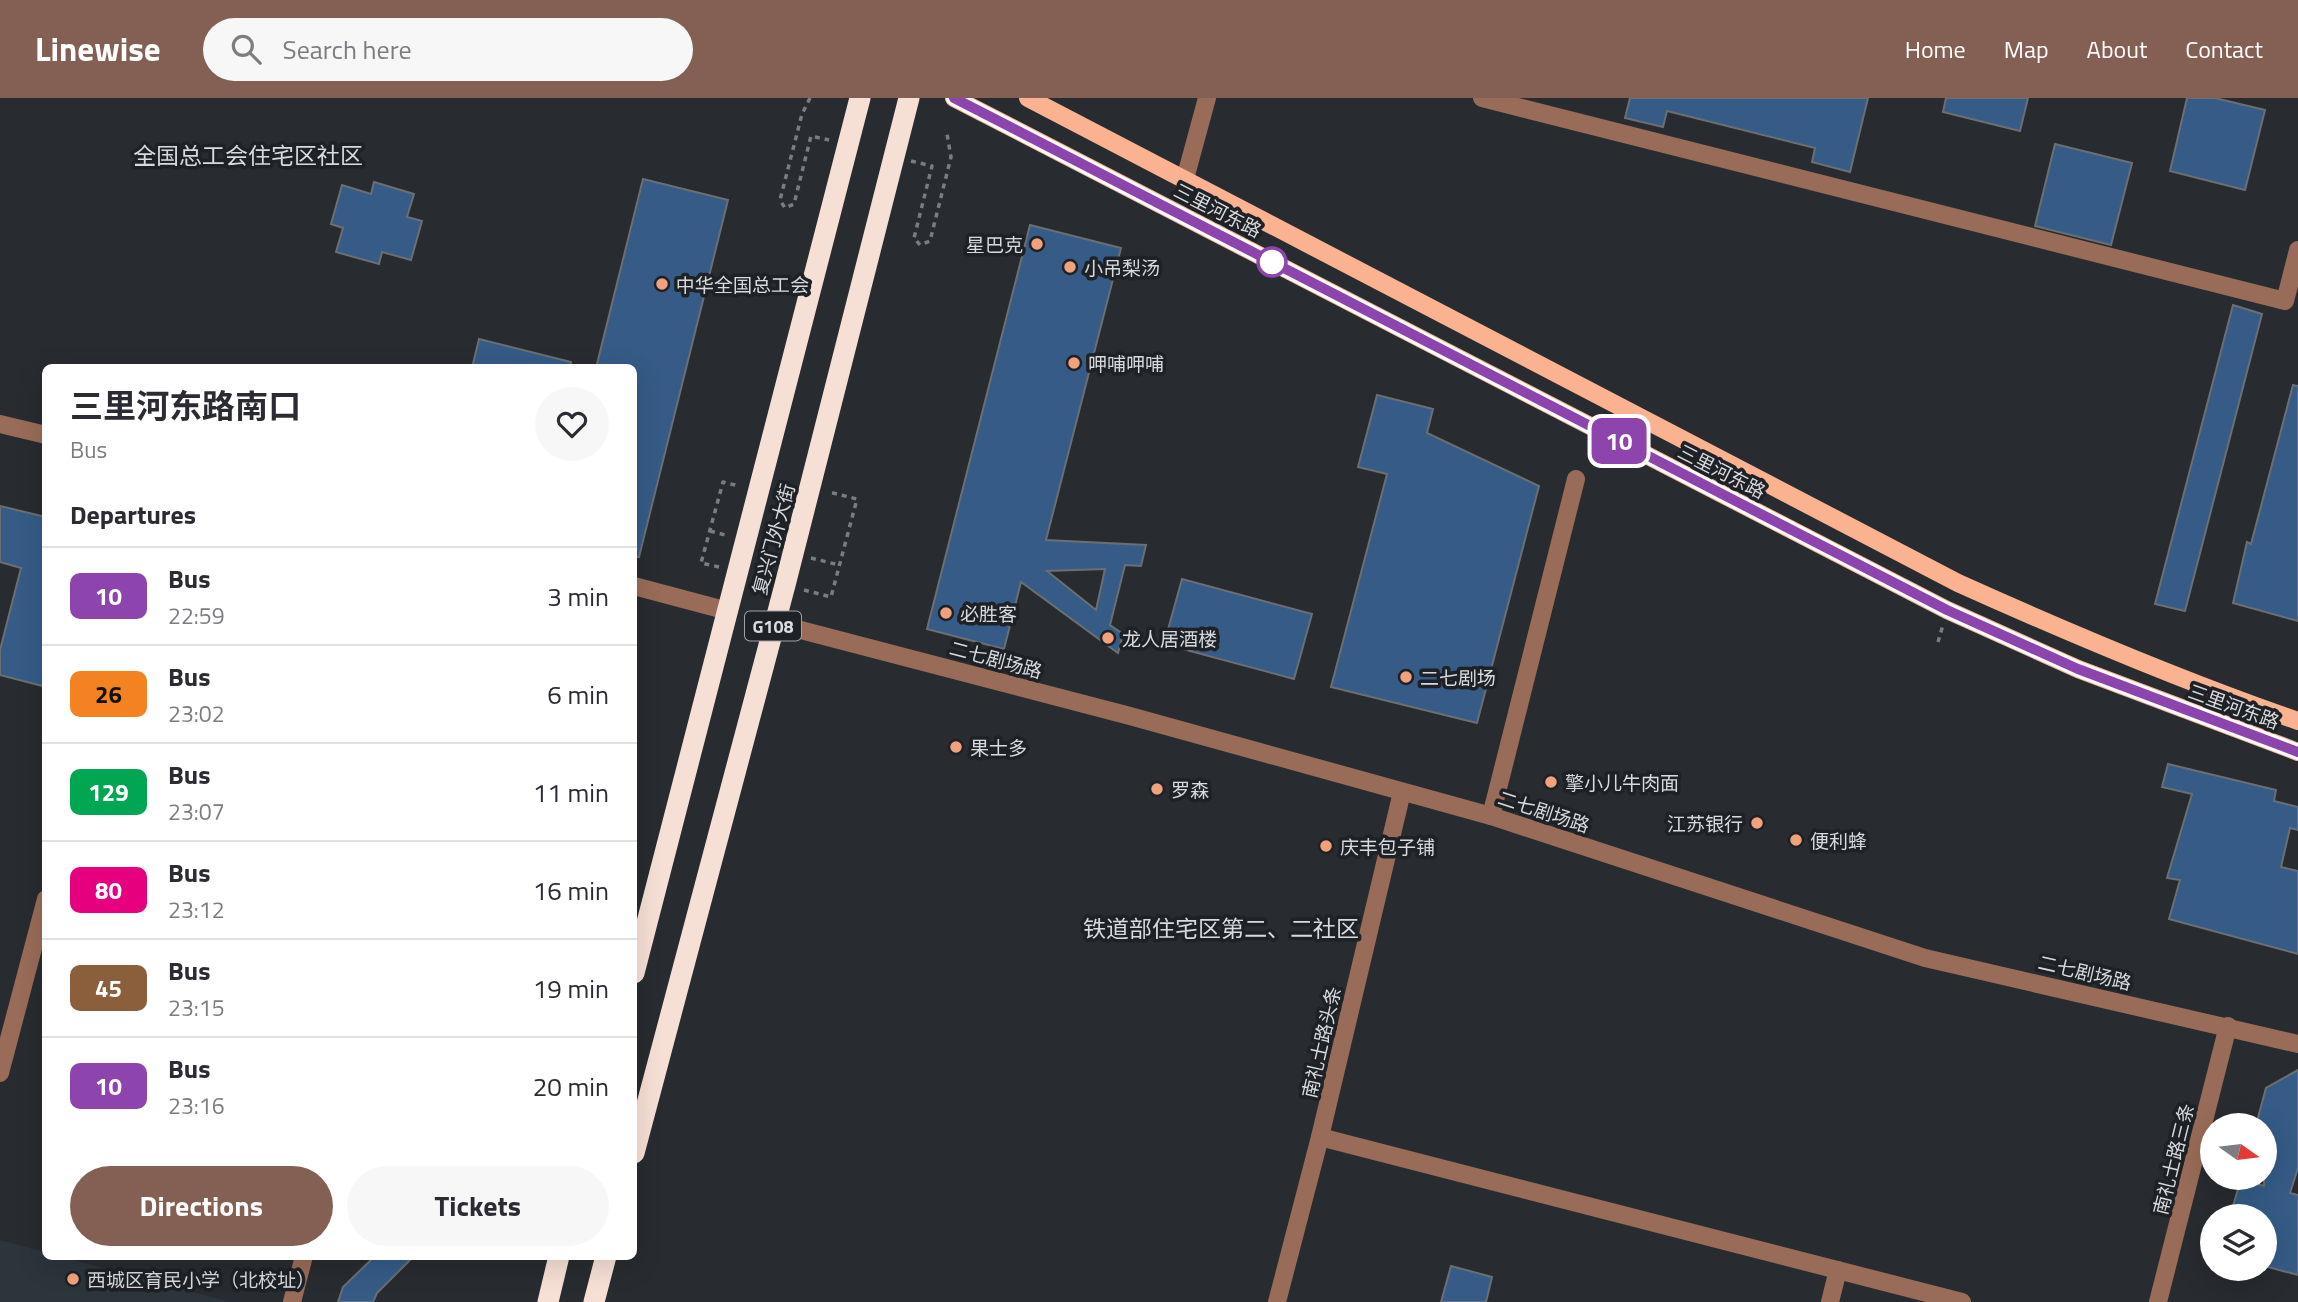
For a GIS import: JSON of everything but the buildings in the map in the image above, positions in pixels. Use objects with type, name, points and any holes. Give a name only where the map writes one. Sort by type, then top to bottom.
[{"type":"highway","name":"复兴门外大街","points":[[637,961],[860,98]]},
{"type":"highway","name":"复兴门外大街","points":[[637,1142],[785,585],[909,98]]},
{"type":"highway","points":[[548,1302],[558,1260]]},
{"type":"highway","points":[[595,1302],[605,1260]]},
{"type":"main road","name":"三里河东路","points":[[954,98],[1947,610],[2078,669],[2298,752]]},
{"type":"main road","name":"三里河东路","points":[[1028,98],[1958,583],[2087,640],[2298,721]]},
{"type":"street","points":[[1185,179],[1207,98]]},
{"type":"street","points":[[1482,98],[2285,301],[2298,250]]},
{"type":"street","points":[[0,424],[42,434]]},
{"type":"street","points":[[1491,816],[1576,479]]},
{"type":"street","points":[[637,587],[728,611]]},
{"type":"street","name":"二七剧场路","points":[[774,623],[1130,716],[1491,816],[1925,958],[2298,1044]]},
{"type":"street","name":"南礼士路头条","points":[[1277,1302],[1320,1137],[1402,792]]},
{"type":"street","points":[[0,1073],[42,914]]},
{"type":"street","name":"南礼士路三条","points":[[2158,1302],[2228,1026]]},
{"type":"street","points":[[1320,1137],[1962,1302]]},
{"type":"street","points":[[292,1302],[303,1260]]},
{"type":"street","points":[[1830,1302],[1838,1270]]},
{"type":"path","points":[[810,98],[802,114],[780,200],[785,208],[794,204],[811,136],[838,142]]},
{"type":"path","points":[[905,159],[932,166],[914,238],[920,245],[930,241],[951,157],[947,134]]},
{"type":"path","points":[[701,563],[723,482]]},
{"type":"path","points":[[785,585],[831,597],[857,499],[810,487]]},
{"type":"shaded area","name":"西城区育民小学（北校址）","points":[[0,1240],[42,1251],[42,1260],[73,1260],[230,1302],[0,1302]]},
{"type":"bus line","name":"10","points":[[954,98],[1947,610],[2078,669],[2298,752]]},
{"type":"place","name":"星巴克","points":[[1037,244]]},
{"type":"place","name":"小吊梨汤","points":[[1070,267]]},
{"type":"place","name":"中华全国总工会","points":[[662,284]]},
{"type":"place","name":"呷哺呷哺","points":[[1074,363]]},
{"type":"place","name":"必胜客","points":[[946,613]]},
{"type":"place","name":"龙人居酒楼","points":[[1108,638]]},
{"type":"place","name":"二七剧场","points":[[1406,677]]},
{"type":"place","name":"果士多","points":[[956,747]]},
{"type":"place","name":"擎小儿牛肉面","points":[[1551,782]]},
{"type":"place","name":"罗森","points":[[1157,789]]},
{"type":"place","name":"江苏银行","points":[[1757,823]]},
{"type":"place","name":"便利蜂","points":[[1796,840]]},
{"type":"place","name":"庆丰包子铺","points":[[1326,846]]},
{"type":"place","name":"西城区育民小学（北校址）","points":[[73,1279]]},
{"type":"district","name":"全国总工会住宅区社区","points":[[248,155]]},
{"type":"district","name":"铁道部住宅区第二、二社区","points":[[1221,928]]}]
